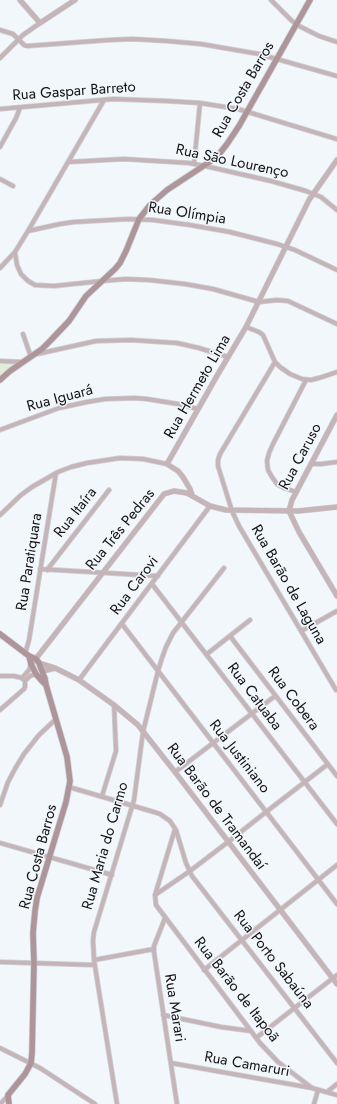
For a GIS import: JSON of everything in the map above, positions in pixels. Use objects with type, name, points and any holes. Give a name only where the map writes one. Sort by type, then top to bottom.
[{"type":"main road","name":"Rua Costa Barros","points":[[0,380],[10,371],[46,346],[69,321],[86,296],[109,275],[120,262],[139,219],[150,205],[162,194],[205,166],[220,153],[239,126],[310,0]]},
{"type":"main road","points":[[0,634],[27,655],[38,661]]},
{"type":"main road","name":"Rua Costa Barros","points":[[27,655],[36,674],[46,685]]},
{"type":"main road","name":"Rua Costa Barros","points":[[31,1063],[34,963],[33,933],[35,911],[37,898],[64,810],[69,787],[67,757],[43,671],[38,661]]},
{"type":"main road","points":[[31,664],[38,670],[43,671]]},
{"type":"main road","points":[[9,1104],[8,1096],[25,1074],[31,1063]]},
{"type":"street","points":[[20,0],[40,23]]},
{"type":"street","points":[[0,58],[18,39],[75,0]]},
{"type":"street","points":[[271,0],[296,24],[319,36],[337,42]]},
{"type":"street","points":[[0,30],[13,34],[27,46],[139,39],[201,44],[277,58],[337,76]]},
{"type":"street","points":[[0,268],[15,252],[28,231],[104,100]]},
{"type":"street","name":"Rua Gaspar Barreto","points":[[0,109],[104,100],[200,103],[227,107],[337,138]]},
{"type":"street","points":[[194,164],[200,103]]},
{"type":"street","points":[[0,147],[20,108]]},
{"type":"street","name":"Rua São Lourenço","points":[[68,162],[124,159],[194,164],[271,181],[314,193],[337,210]]},
{"type":"street","name":"Rua Hermeto Lima","points":[[167,464],[246,327],[314,193],[337,160]]},
{"type":"street","points":[[0,179],[13,186]]},
{"type":"street","name":"Rua Olímpia","points":[[28,231],[74,222],[139,219],[176,223],[214,229],[286,247],[337,270]]},
{"type":"street","points":[[15,252],[17,265],[21,274],[35,285],[54,286],[102,281],[143,280],[185,284],[213,289],[258,302],[277,300],[288,301],[337,324]]},
{"type":"street","points":[[246,327],[259,332],[263,336],[276,362],[290,374],[306,380],[319,378],[337,372]]},
{"type":"street","points":[[23,334],[32,356],[96,341],[131,340],[177,343],[228,357]]},
{"type":"street","points":[[0,361],[23,362]]},
{"type":"street","name":"Rua Barão de Laguna","points":[[276,362],[220,454],[218,466],[232,511],[253,550],[337,690]]},
{"type":"street","points":[[296,492],[277,484],[268,470],[268,461],[269,453],[273,444],[306,380]]},
{"type":"street","name":"Rua Iguará","points":[[0,430],[64,407],[105,399],[147,399],[198,409]]},
{"type":"street","name":"Rua Caruso","points":[[289,511],[292,500],[337,415]]},
{"type":"street","points":[[0,515],[21,495],[36,484],[56,473],[87,463],[120,458],[143,459],[167,464],[178,471],[190,489],[192,495]]},
{"type":"street","points":[[311,464],[337,462]]},
{"type":"street","name":"Rua Paratiquara","points":[[27,655],[56,473]]},
{"type":"street","name":"Rua Itaíra","points":[[46,570],[109,490]]},
{"type":"street","name":"Rua Três Pedras","points":[[31,664],[38,661],[102,573],[164,494],[174,491],[192,495],[210,506],[232,511],[289,511],[337,507]]},
{"type":"street","name":"Rua Carovi","points":[[79,680],[210,506]]},
{"type":"street","points":[[289,511],[299,532],[337,596]]},
{"type":"street","name":"Rua Maria do Carmo","points":[[117,1104],[95,962],[93,940],[133,806],[137,786],[143,732],[158,670],[170,639],[181,622],[224,568]]},
{"type":"street","points":[[40,569],[158,576]]},
{"type":"street","name":"Rua Catuaba","points":[[152,584],[337,824]]},
{"type":"street","points":[[301,631],[337,611]]},
{"type":"street","points":[[207,654],[250,620]]},
{"type":"street","name":"Rua Justiniano","points":[[122,624],[337,904]]},
{"type":"street","name":"Rua Cobera","points":[[230,636],[337,776]]},
{"type":"street","name":"Rua Barão de Tramandaí","points":[[38,661],[79,680],[132,719],[175,772],[280,910],[335,976],[337,984]]},
{"type":"street","points":[[0,710],[21,693],[25,687],[24,679],[31,664]]},
{"type":"street","points":[[43,671],[55,668]]},
{"type":"street","points":[[0,676],[14,676],[24,679],[36,674]]},
{"type":"street","points":[[175,772],[275,696]]},
{"type":"street","points":[[102,796],[116,748],[114,705]]},
{"type":"street","points":[[0,805],[8,782],[24,754],[39,735],[56,720]]},
{"type":"street","points":[[155,896],[190,872],[328,764]]},
{"type":"street","points":[[69,787],[160,814],[170,821],[175,829],[155,896]]},
{"type":"street","name":"Rua Porto Sabaúna","points":[[175,829],[190,872],[337,1063]]},
{"type":"street","points":[[0,843],[112,875]]},
{"type":"street","points":[[204,970],[337,865]]},
{"type":"street","name":"Rua Barão de Itapoã","points":[[155,896],[156,905],[165,918],[256,1038],[288,1071],[312,1088]]},
{"type":"street","name":"Rua Marari","points":[[165,918],[154,949],[177,1104]]},
{"type":"street","points":[[0,962],[95,962],[154,949]]},
{"type":"street","points":[[256,1038],[335,976]]},
{"type":"street","points":[[163,1015],[221,1027],[251,1031]]},
{"type":"street","points":[[0,1048],[44,1070],[95,1104]]},
{"type":"street","name":"Rua Camaruri","points":[[171,1063],[318,1090]]},
{"type":"street","points":[[327,1092],[337,1084]]},
{"type":"street","points":[[314,1104],[318,1090],[337,1095]]},
{"type":"street","points":[[0,1104],[8,1096]]},
{"type":"green space","points":[[16,363],[0,376],[0,364]]}]
